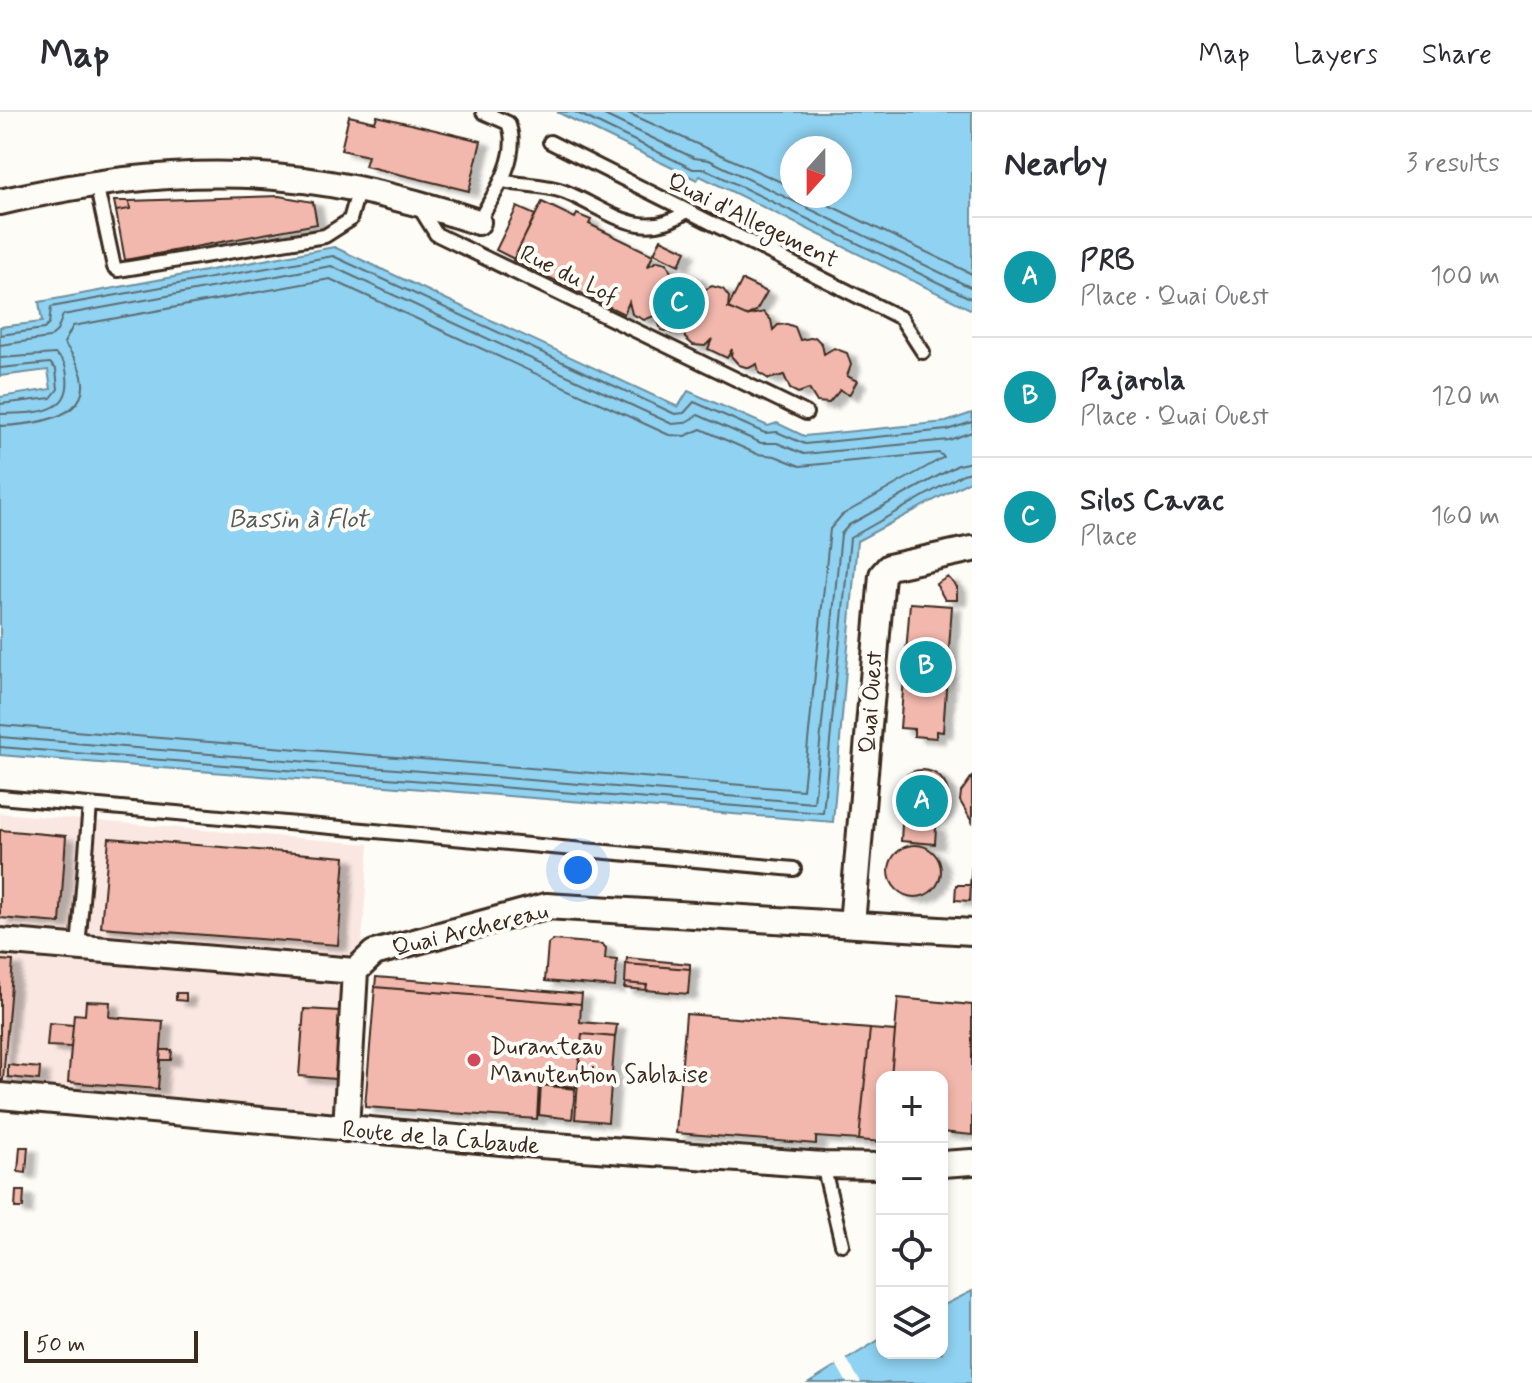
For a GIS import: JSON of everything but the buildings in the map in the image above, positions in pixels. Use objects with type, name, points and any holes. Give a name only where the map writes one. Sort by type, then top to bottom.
[{"type":"street","points":[[0,202],[148,175],[261,173],[359,187],[415,200],[478,222]]},
{"type":"street","name":"Quai Ouest","points":[[852,924],[882,575],[889,567],[972,549]]},
{"type":"street","name":"Quai Archereau","points":[[355,971],[374,953],[546,906],[972,932]]},
{"type":"street","points":[[0,941],[355,971],[346,1129]]},
{"type":"street","name":"Route de la Cabaude","points":[[0,1096],[346,1129],[823,1165],[876,1166]]},
{"type":"street","points":[[948,1164],[972,1162]]},
{"type":"lane","points":[[478,222],[503,181],[513,134],[508,123],[483,112]]},
{"type":"lane","name":"Quai d'Allegement","points":[[550,142],[901,318],[923,352]]},
{"type":"lane","points":[[503,181],[533,183],[564,192],[636,223],[672,222],[687,211]]},
{"type":"lane","points":[[96,183],[114,267],[118,270],[325,236],[350,220],[359,187]]},
{"type":"lane","name":"Rue du Lof","points":[[415,200],[436,234],[806,413]]},
{"type":"lane","points":[[0,797],[794,869]]},
{"type":"lane","points":[[78,948],[90,805]]},
{"type":"lane","points":[[823,1165],[842,1244]]},
{"type":"shaded area","points":[[0,813],[369,844],[348,1140],[0,1101]]},
{"type":"water","points":[[557,112],[972,112],[972,310],[700,176],[697,180]]},
{"type":"water","name":"Bassin à Flot","points":[[334,247],[678,407],[688,391],[768,426],[777,423],[804,436],[946,422],[972,413],[972,480],[857,541],[833,822],[0,755],[0,397],[51,389],[48,370],[0,376],[0,327],[42,322],[39,302]]},
{"type":"water","points":[[972,1291],[972,1383],[809,1383],[876,1342],[876,1359],[948,1359],[948,1303]]},
{"type":"pier","points":[[845,1356],[861,1383],[847,1383],[835,1362]]},
{"type":"place","name":"Silos Cavac","points":[[679,303]]},
{"type":"place","name":"Pajarola","points":[[926,667]]},
{"type":"place","name":"PRB","points":[[922,801]]},
{"type":"place","name":"Duranteau Manutention Sablaise","points":[[474,1060]]}]
